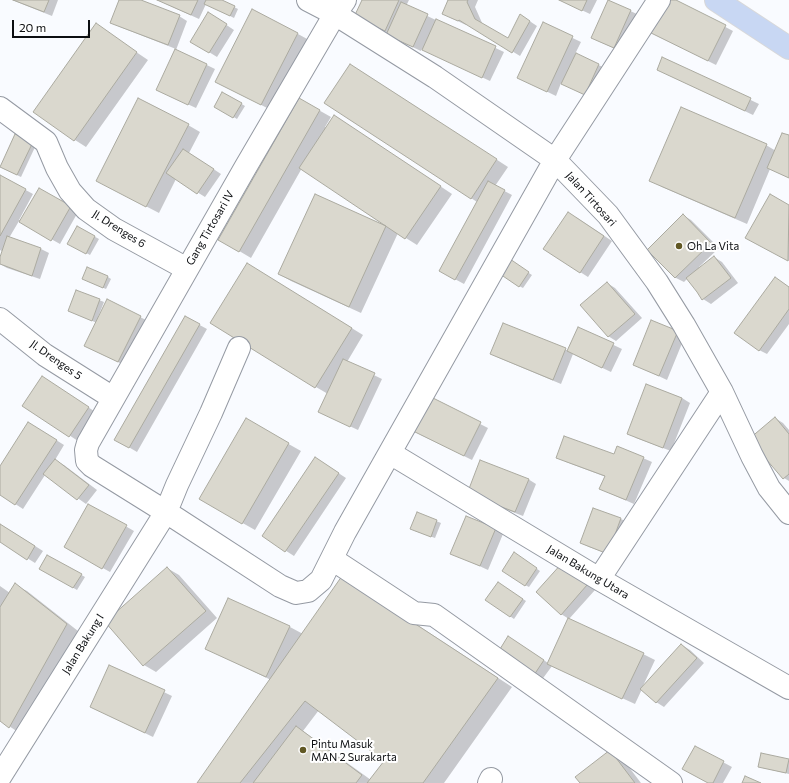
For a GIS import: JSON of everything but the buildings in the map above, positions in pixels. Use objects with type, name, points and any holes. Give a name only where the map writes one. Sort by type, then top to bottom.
[{"type":"main road","points":[[716,0],[789,48]]},
{"type":"street","name":"Jalan Tirtosari","points":[[308,0],[340,7],[555,160],[608,215],[657,282],[722,392],[768,488],[789,513]]},
{"type":"street","points":[[166,512],[280,586],[296,593],[308,591],[321,580],[390,453],[555,160],[659,0]]},
{"type":"street","name":"Gang Tirtosari IV","points":[[166,512],[92,466],[87,461],[86,450],[88,443],[187,269],[340,7]]},
{"type":"street","name":"Jl. Drenges 6","points":[[0,108],[46,142],[57,168],[70,191],[86,209],[114,229],[187,269]]},
{"type":"street","name":"Jl. Drenges 5","points":[[0,319],[45,354],[113,398]]},
{"type":"street","name":"Jalan Bakung I","points":[[0,777],[166,512],[239,348]]},
{"type":"street","points":[[599,579],[722,392]]},
{"type":"street","name":"Jalan Bakung Utara","points":[[390,453],[599,579],[789,688]]},
{"type":"street","points":[[332,558],[414,613],[434,615],[671,783]]},
{"type":"place","name":"Oh La Vita","points":[[679,246]]},
{"type":"place","name":"Pintu Masuk MAN 2 Surakarta","points":[[303,750]]}]
